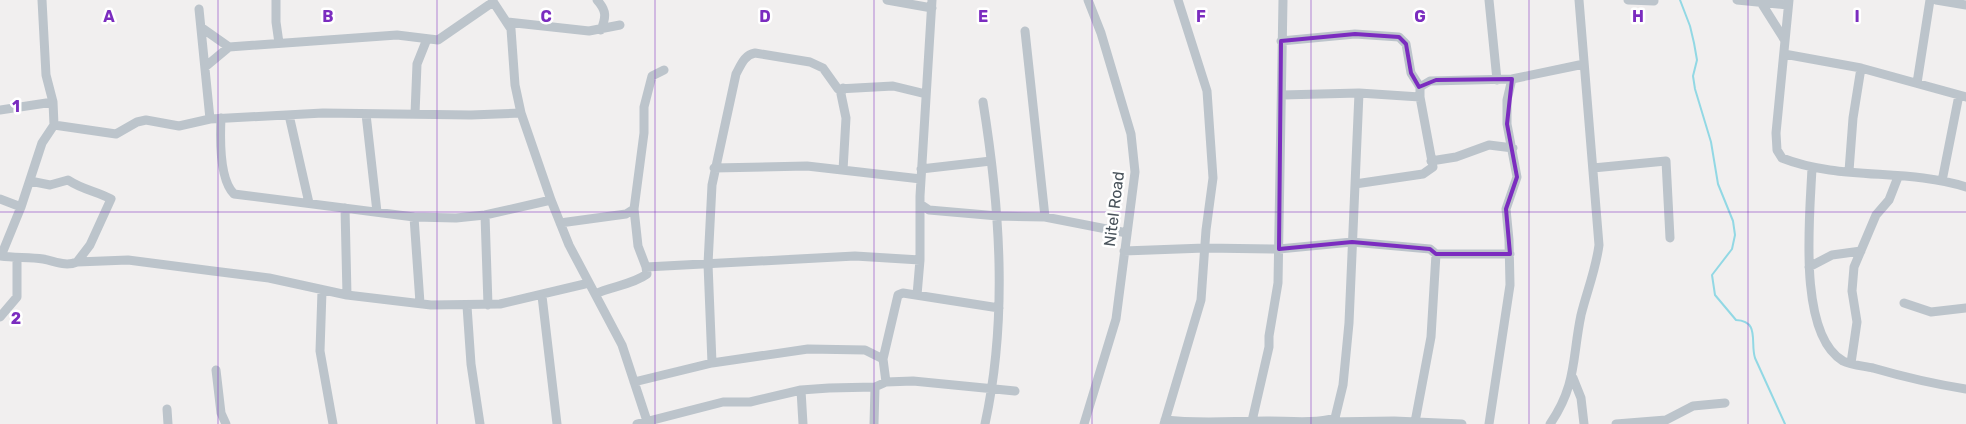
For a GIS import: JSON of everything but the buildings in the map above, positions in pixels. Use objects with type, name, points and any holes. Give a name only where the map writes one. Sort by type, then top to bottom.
[{"type":"street","points":[[42,0],[46,75],[53,102],[54,124],[42,143],[21,207],[0,256],[18,259],[41,259],[65,264],[128,260],[269,278],[347,295],[467,306],[488,305],[542,296],[589,283]]},
{"type":"street","points":[[276,0],[276,22],[279,43]]},
{"type":"street","points":[[597,0],[606,14],[601,30]]},
{"type":"street","points":[[887,0],[932,4],[920,179],[920,260],[917,295]]},
{"type":"street","name":"Nitel Road","points":[[1084,424],[1116,319],[1135,172],[1131,134],[1101,33],[1088,0]]},
{"type":"street","points":[[1178,0],[1207,91],[1213,178],[1201,300],[1164,422],[1192,424],[1224,424],[1252,421],[1462,424]]},
{"type":"street","points":[[1252,421],[1269,347],[1269,336],[1278,283],[1283,0]]},
{"type":"street","points":[[1489,0],[1497,80]]},
{"type":"street","points":[[1550,424],[1563,405],[1572,378],[1581,318],[1593,279],[1599,245],[1579,0]]},
{"type":"street","points":[[1628,0],[1654,1]]},
{"type":"street","points":[[1737,0],[1762,4],[1788,3],[1776,133],[1777,150],[1782,158],[1812,168],[1942,181],[1966,187]]},
{"type":"street","points":[[1917,83],[1930,0]]},
{"type":"street","points":[[1936,0],[1966,5]]},
{"type":"street","points":[[205,66],[229,47],[397,35],[427,39],[442,38],[492,1],[511,30],[515,84],[521,113],[551,200],[589,283],[622,346],[647,423]]},
{"type":"street","points":[[1762,4],[1784,39]]},
{"type":"street","points":[[199,9],[210,119]]},
{"type":"street","points":[[507,22],[573,30],[601,30],[620,24]]},
{"type":"street","points":[[202,28],[229,47]]},
{"type":"street","points":[[1024,31],[1045,217]]},
{"type":"street","points":[[1281,41],[1355,34],[1399,37],[1406,44],[1411,74],[1420,87],[1420,97],[1433,166],[1423,174],[1355,184]]},
{"type":"street","points":[[415,114],[418,57],[427,39]]},
{"type":"street","points":[[712,363],[708,264],[714,168],[736,74],[744,60],[750,54],[755,53],[810,62],[823,68],[838,89],[894,86],[926,94]]},
{"type":"street","points":[[1784,54],[1861,68],[1963,96],[1942,181]]},
{"type":"street","points":[[1420,87],[1436,80],[1512,79],[1584,64]]},
{"type":"street","points":[[1849,171],[1852,118],[1861,68]]},
{"type":"street","points":[[595,294],[647,274],[638,246],[634,209],[643,143],[647,90],[652,76],[664,70]]},
{"type":"street","points":[[1489,424],[1510,285],[1510,254],[1506,209],[1517,177],[1507,124],[1507,100],[1512,79]]},
{"type":"street","points":[[843,88],[841,94],[846,118],[843,170]]},
{"type":"street","points":[[1282,96],[1359,94],[1420,97]]},
{"type":"street","points":[[1325,422],[1335,418],[1343,385],[1349,322],[1359,94]]},
{"type":"street","points":[[0,110],[53,102]]},
{"type":"street","points":[[982,102],[998,216],[999,308],[993,387],[985,424]]},
{"type":"street","points":[[54,124],[116,134],[141,120],[179,126],[221,118],[323,113],[521,113]]},
{"type":"street","points":[[366,114],[377,212]]},
{"type":"street","points":[[289,115],[309,203]]},
{"type":"street","points":[[221,118],[220,141],[225,180],[234,194],[414,217],[456,218],[485,215],[551,200]]},
{"type":"street","points":[[1431,162],[1456,157],[1490,145],[1513,148]]},
{"type":"street","points":[[1593,168],[1666,161],[1670,238]]},
{"type":"street","points":[[921,169],[991,162]]},
{"type":"street","points":[[714,168],[807,166],[920,179]]},
{"type":"street","points":[[1812,168],[1809,267],[1813,305],[1819,330],[1831,349],[1844,361],[1926,382],[1966,389]]},
{"type":"street","points":[[1851,363],[1857,322],[1853,283],[1854,267],[1876,215],[1889,200],[1898,176]]},
{"type":"street","points":[[30,181],[50,184],[68,180],[82,190],[101,194],[111,199],[90,245],[77,262]]},
{"type":"street","points":[[0,199],[21,207]]},
{"type":"street","points":[[920,204],[929,210],[998,216],[1045,217],[1127,233]]},
{"type":"street","points":[[345,208],[347,295]]},
{"type":"street","points":[[560,223],[626,214],[634,209]]},
{"type":"street","points":[[485,215],[488,305]]},
{"type":"street","points":[[414,217],[420,303]]},
{"type":"street","points":[[1124,251],[1205,248],[1279,249],[1352,242],[1430,249],[1436,254],[1510,254]]},
{"type":"street","points":[[1809,267],[1832,255],[1861,251]]},
{"type":"street","points":[[1415,422],[1431,337],[1436,254]]},
{"type":"street","points":[[646,267],[855,256],[920,260]]},
{"type":"street","points":[[0,317],[17,297],[18,259]]},
{"type":"street","points":[[322,291],[320,351],[333,424]]},
{"type":"street","points":[[886,382],[883,359],[898,295],[903,293],[999,308]]},
{"type":"street","points":[[542,296],[557,424]]},
{"type":"street","points":[[1904,303],[1931,312],[1966,308]]},
{"type":"street","points":[[467,306],[471,364],[480,424]]},
{"type":"street","points":[[634,382],[712,363],[769,354],[829,348],[865,350],[883,359]]},
{"type":"street","points":[[216,370],[221,412],[226,424]]},
{"type":"street","points":[[1572,378],[1581,398],[1584,424]]},
{"type":"street","points":[[637,424],[647,423],[723,402],[750,402],[801,390],[837,387],[875,387],[886,382],[913,381],[993,387],[1015,391]]},
{"type":"street","points":[[874,424],[875,387]]},
{"type":"street","points":[[801,390],[803,424]]},
{"type":"street","points":[[1616,424],[1666,420],[1693,406],[1725,404]]},
{"type":"street","points":[[167,409],[168,424]]},
{"type":"highlighted area","points":[[1355,34],[1399,37],[1406,44],[1411,73],[1419,87],[1436,80],[1512,79],[1507,124],[1517,177],[1506,209],[1510,254],[1436,254],[1430,249],[1352,242],[1279,249],[1281,41]]},
{"type":"waterway","points":[[1680,0],[1690,26],[1697,60],[1693,76],[1695,89],[1711,142],[1718,184],[1733,221],[1735,235],[1732,249],[1712,275],[1715,295],[1736,320],[1744,321],[1751,328],[1755,358],[1785,424]]}]
